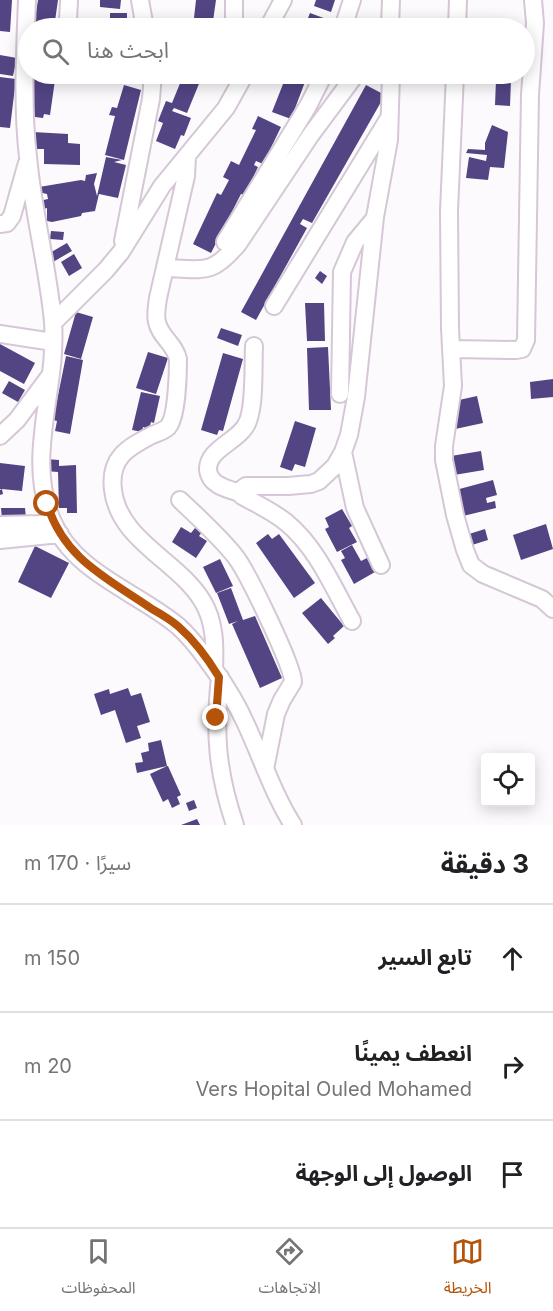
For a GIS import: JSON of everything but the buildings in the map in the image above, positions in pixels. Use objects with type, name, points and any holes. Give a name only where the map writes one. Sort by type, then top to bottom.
[{"type":"street","points":[[27,0],[27,18]]},
{"type":"street","points":[[68,18],[69,0]]},
{"type":"street","points":[[140,0],[143,18]]},
{"type":"street","points":[[234,0],[234,18]]},
{"type":"street","points":[[273,18],[283,0]]},
{"type":"street","points":[[346,18],[352,0]]},
{"type":"street","points":[[390,18],[391,0]]},
{"type":"street","points":[[457,18],[458,0]]},
{"type":"street","points":[[533,0],[535,18]]},
{"type":"street","points":[[25,84],[24,108],[28,160],[53,323],[51,375],[41,442],[41,465],[42,484],[56,527],[74,554],[177,625],[193,641],[217,673],[245,720],[265,769],[293,825]]},
{"type":"street","points":[[121,252],[152,84]]},
{"type":"street","points":[[226,108],[229,84]]},
{"type":"street","points":[[53,323],[121,252],[162,186],[226,108],[239,84]]},
{"type":"street","points":[[225,242],[319,84]]},
{"type":"street","points":[[165,268],[206,269],[219,265],[225,260],[349,84]]},
{"type":"street","points":[[240,493],[246,486],[305,485],[319,481],[335,466],[343,452],[349,435],[356,397],[375,217],[392,114],[391,84]]},
{"type":"street","points":[[455,84],[449,211],[453,386],[444,460],[465,550],[474,569],[542,599],[553,609]]},
{"type":"street","points":[[452,349],[516,350],[522,349],[526,340],[531,84]]},
{"type":"street","points":[[274,306],[392,114]]},
{"type":"street","points":[[187,156],[186,176],[158,298],[156,317],[159,330],[176,350],[178,359],[172,418],[167,428],[122,453],[116,463],[112,487],[117,507],[126,523],[191,584],[204,603],[214,634],[218,758],[235,825]]},
{"type":"street","points":[[0,224],[7,223],[12,216],[28,160]]},
{"type":"street","points":[[340,393],[342,272],[356,242],[375,217]]},
{"type":"street","points":[[3,336],[53,342]]},
{"type":"street","points":[[254,346],[249,420],[240,434],[213,456],[208,467],[209,476],[213,482],[240,493],[286,522],[299,535],[318,559],[352,621]]},
{"type":"street","points":[[0,436],[17,420],[51,375]]},
{"type":"street","points":[[343,452],[355,508],[381,565]]},
{"type":"street","points":[[180,500],[235,556],[245,571],[290,665],[292,682],[276,714],[265,769]]},
{"type":"street","points":[[0,525],[39,524],[56,527]]},
{"type":"street","points":[[0,540],[56,527]]},
{"type":"route","points":[[47,504],[52,521],[74,554],[177,625],[193,641],[219,677],[216,718]]}]
